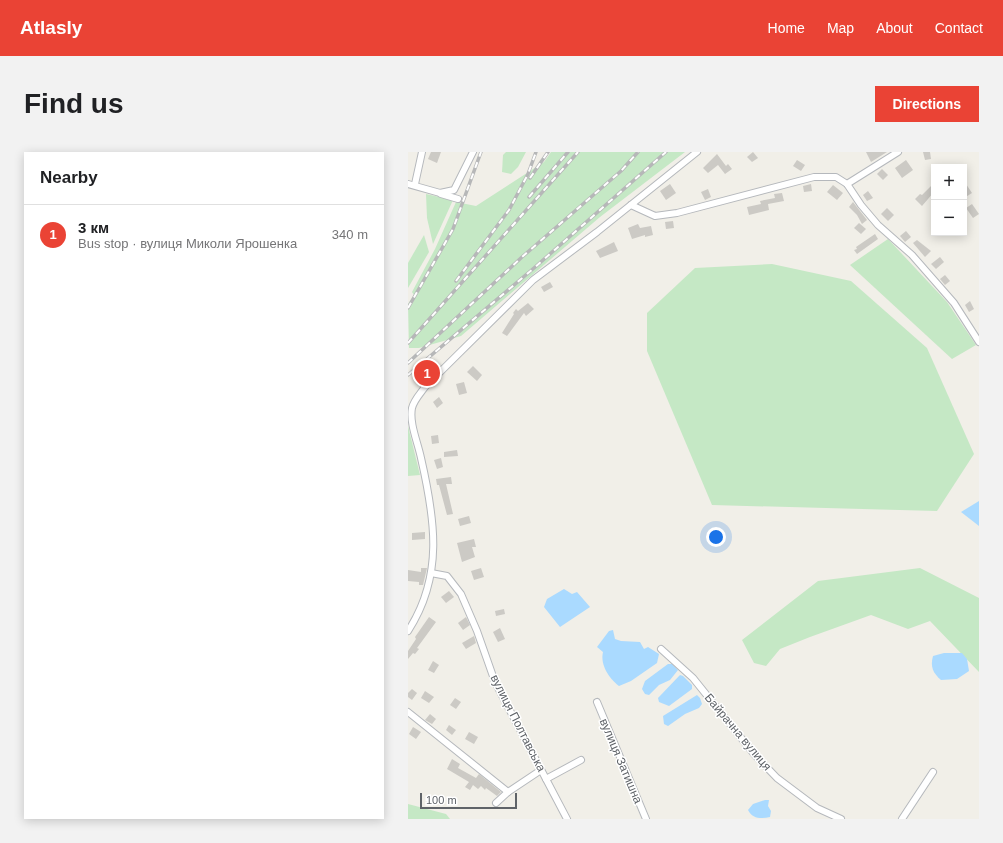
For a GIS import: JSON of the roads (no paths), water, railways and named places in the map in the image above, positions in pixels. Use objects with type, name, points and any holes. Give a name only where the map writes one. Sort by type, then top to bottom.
[{"type":"street","points":[[415,184],[422,152]]},
{"type":"street","points":[[408,631],[420,613],[431,573],[433,524],[425,476],[412,421],[412,409],[414,402],[425,388],[533,280],[697,152]]},
{"type":"street","points":[[848,184],[898,152]]},
{"type":"street","points":[[440,193],[454,190],[471,154]]},
{"type":"street","points":[[630,205],[655,216],[677,213],[814,177],[836,177],[848,184],[861,205],[878,225],[912,255],[954,303],[979,342]]},
{"type":"street","points":[[408,184],[415,184],[458,199]]},
{"type":"street","name":"вулиця Полтавська","points":[[431,573],[447,576],[461,594],[478,630],[495,682],[567,819]]},
{"type":"street","name":"Байрачна вулиця","points":[[661,649],[693,678],[754,754],[777,778],[817,808],[841,819]]},
{"type":"street","name":"вулиця Затишна","points":[[597,702],[646,819]]},
{"type":"street","points":[[408,712],[508,792]]},
{"type":"street","points":[[546,778],[581,760]]},
{"type":"street","points":[[496,803],[508,792],[541,770]]},
{"type":"street","points":[[902,819],[933,772]]},
{"type":"water","points":[[979,501],[979,526],[961,512]]},
{"type":"water","points":[[564,589],[572,594],[577,592],[590,607],[560,627],[544,607],[547,599]]},
{"type":"water","points":[[613,630],[615,639],[621,641],[640,642],[644,649],[648,647],[659,654],[657,663],[631,681],[619,686],[606,671],[602,657],[603,652],[597,647],[609,631]]},
{"type":"water","points":[[944,653],[962,653],[967,659],[969,671],[957,679],[941,680],[933,670],[932,660],[933,656]]},
{"type":"water","points":[[668,664],[672,664],[678,670],[670,680],[659,685],[649,695],[645,694],[642,689],[645,681]]},
{"type":"water","points":[[680,675],[692,685],[692,689],[669,706],[659,702],[658,698]]},
{"type":"water","points":[[697,695],[702,704],[699,708],[685,714],[668,726],[664,724],[663,716]]},
{"type":"water","points":[[769,800],[768,806],[771,811],[770,817],[758,818],[750,813],[748,810],[753,804]]},
{"type":"railway","points":[[408,308],[453,229],[481,152]]},
{"type":"railway","points":[[456,281],[509,210],[528,174],[536,152]]},
{"type":"railway","points":[[530,178],[548,152]]},
{"type":"railway","points":[[529,197],[568,152]]},
{"type":"railway","points":[[408,343],[578,152]]},
{"type":"railway","points":[[408,363],[522,257],[621,171],[638,152]]},
{"type":"railway","points":[[408,375],[534,268],[666,152]]},
{"type":"place","name":"3 км","points":[[427,373]]}]
